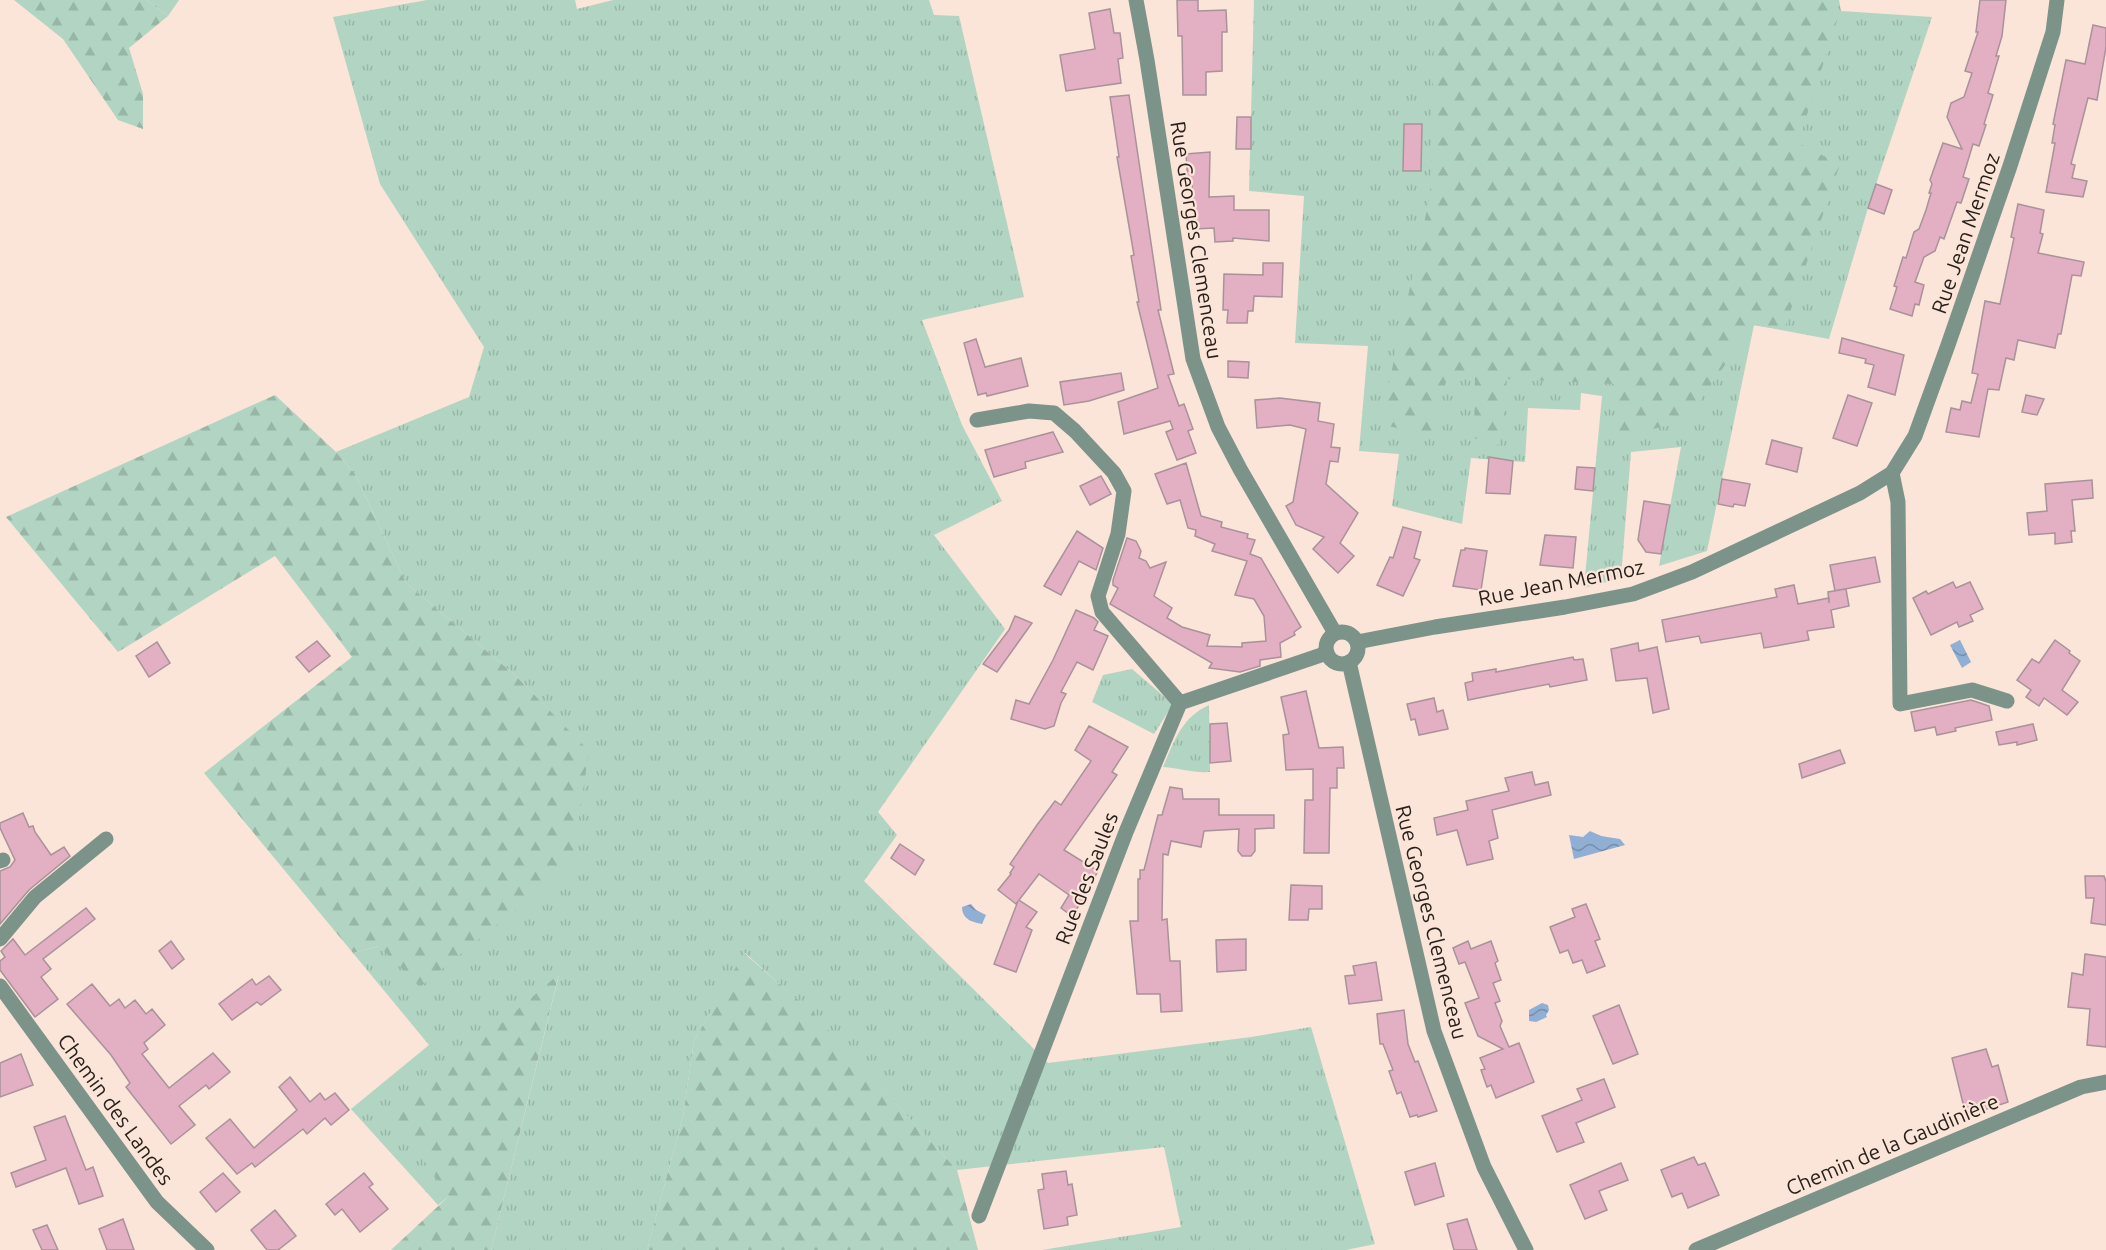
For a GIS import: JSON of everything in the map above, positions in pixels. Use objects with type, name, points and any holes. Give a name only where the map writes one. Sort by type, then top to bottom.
[{"type":"street","name":"Rue Georges Clemenceau","points":[[1136,0],[1192,359],[1218,427],[1335,633]]},
{"type":"street","name":"Rue Jean Mermoz","points":[[1357,642],[1633,594],[1692,572],[1860,494],[1892,473],[1915,436],[1952,334],[2053,32],[2057,0]]},
{"type":"street","points":[[977,420],[1029,411],[1054,413],[1075,431],[1114,473],[1124,491],[1118,534],[1098,596],[1102,612],[1180,703],[1328,653]]},
{"type":"street","points":[[1892,473],[1898,502],[1900,704],[1972,690],[2007,701]]},
{"type":"street","points":[[1335,633],[1351,634],[1357,642],[1357,653],[1349,662],[1338,663],[1328,653],[1328,642],[1335,633]]},
{"type":"street","name":"Rue Georges Clemenceau","points":[[1349,662],[1434,1031],[1484,1167],[1526,1250]]},
{"type":"street","name":"Rue des Saules","points":[[979,1216],[1118,853],[1180,703]]},
{"type":"street","points":[[0,939],[35,897],[106,839]]},
{"type":"street","name":"Chemin des Landes","points":[[0,986],[157,1202],[207,1250]]},
{"type":"street","name":"Chemin de la Gaudinière","points":[[1696,1250],[2081,1087],[2106,1082]]},
{"type":"green space","points":[[14,0],[146,0],[168,16],[129,48],[143,94],[143,129],[118,120],[63,39]]},
{"type":"green space","points":[[146,0],[179,0],[168,16]]},
{"type":"green space","points":[[427,0],[575,0],[577,9],[613,0],[929,0],[934,15],[959,16],[1024,297],[922,320],[962,425],[1002,501],[934,535],[1005,629],[878,812],[897,835],[864,881],[1048,1063],[1311,1027],[1375,1244],[1346,1250],[1042,1250],[1181,1227],[1164,1147],[957,1170],[813,1014],[745,953],[694,1041],[683,1116],[647,1250],[491,1250],[559,975],[449,1196],[438,1205],[351,1109],[429,1045],[353,953],[379,946],[589,752],[515,675],[406,583],[355,474],[336,452],[469,397],[484,347],[380,184],[333,17]]},
{"type":"green space","points":[[1254,0],[1839,0],[1841,11],[1932,17],[1868,208],[1829,339],[1754,325],[1707,551],[1659,566],[1681,447],[1631,452],[1622,565],[1618,579],[1584,588],[1602,396],[1581,393],[1580,410],[1528,408],[1525,462],[1471,458],[1462,524],[1392,506],[1399,454],[1359,451],[1368,346],[1295,343],[1304,196],[1249,191]]},
{"type":"green space","points":[[1435,0],[1833,0],[1840,11],[1798,143],[1840,164],[1784,330],[1753,325],[1685,422],[1615,437],[1615,384],[1507,379],[1499,445],[1474,438],[1475,373],[1449,371],[1431,436],[1380,424],[1430,196]]},
{"type":"green space","points":[[275,395],[336,452],[355,474],[406,583],[515,675],[589,751],[572,864],[420,987],[379,946],[353,953],[204,773],[352,657],[275,556],[118,652],[6,517]]},
{"type":"green space","points":[[1132,669],[1173,704],[1154,734],[1092,702],[1103,675]]},
{"type":"green space","points":[[1209,705],[1210,772],[1163,767],[1185,723],[1199,710]]},
{"type":"green space","points":[[744,953],[813,1013],[957,1170],[978,1250],[647,1250],[683,1116],[694,1041]]},
{"type":"green space","points":[[559,974],[491,1250],[391,1250],[449,1196],[393,1116]]},
{"type":"water","points":[[1960,640],[1971,662],[1962,668],[1950,645]]},
{"type":"water","points":[[1590,831],[1601,836],[1620,839],[1625,845],[1574,859],[1569,835],[1583,837]]},
{"type":"water","points":[[971,904],[976,910],[986,915],[982,924],[971,921],[962,911],[962,907]]},
{"type":"water","points":[[1542,1003],[1548,1005],[1547,1017],[1536,1022],[1529,1021],[1529,1010]]},
{"type":"building","points":[[1177,0],[1198,0],[1198,11],[1226,10],[1227,32],[1222,32],[1222,71],[1206,72],[1206,95],[1183,95],[1182,36],[1178,36]]},
{"type":"building","points":[[1980,0],[2006,0],[2002,36],[1996,56],[1999,56],[1988,93],[1993,95],[1979,146],[1973,144],[1963,177],[1969,179],[1961,203],[1957,202],[1944,239],[1940,237],[1935,251],[1924,257],[1915,282],[1924,285],[1919,305],[1915,304],[1912,316],[1890,309],[1897,287],[1894,286],[1903,257],[1906,258],[1914,232],[1919,229],[1926,210],[1931,193],[1929,193],[1932,184],[1930,180],[1943,143],[1962,149],[1947,117],[1951,103],[1964,97],[1972,73],[1965,71],[1978,32],[1976,32]]},
{"type":"building","points":[[1110,9],[1114,33],[1120,33],[1123,58],[1118,59],[1121,83],[1066,91],[1060,55],[1095,49],[1089,13]]},
{"type":"building","points":[[2093,25],[2106,28],[2106,47],[2097,100],[2088,98],[2071,164],[2075,165],[2072,178],[2087,181],[2083,197],[2046,192],[2055,143],[2052,143],[2055,125],[2053,124],[2066,60],[2085,64]]},
{"type":"building","points":[[1129,95],[1161,310],[1158,310],[1174,374],[1168,375],[1179,406],[1184,404],[1193,429],[1188,431],[1196,453],[1177,460],[1166,432],[1173,429],[1170,421],[1124,434],[1118,402],[1158,388],[1137,302],[1139,302],[1131,256],[1134,255],[1117,157],[1119,157],[1110,97]]},
{"type":"building","points":[[1237,117],[1251,117],[1251,149],[1236,149]]},
{"type":"building","points":[[1404,124],[1422,124],[1421,171],[1403,171]]},
{"type":"building","points":[[1210,152],[1209,197],[1234,196],[1234,210],[1269,210],[1269,241],[1233,238],[1233,241],[1215,242],[1214,228],[1194,229],[1192,183],[1188,184],[1186,154]]},
{"type":"building","points":[[1876,184],[1892,190],[1884,214],[1868,208]]},
{"type":"building","points":[[2018,204],[2044,210],[2040,233],[2043,234],[2038,253],[2084,262],[2081,276],[2072,275],[2061,334],[2058,334],[2055,348],[2018,340],[2014,360],[2006,358],[1999,390],[1988,389],[1979,437],[1946,432],[1951,408],[1960,410],[1962,401],[1971,403],[1978,374],[1972,373],[1985,301],[2000,304],[2014,238],[2011,237]]},
{"type":"building","points":[[1263,263],[1283,263],[1282,297],[1254,296],[1253,311],[1248,311],[1247,323],[1227,323],[1228,310],[1223,310],[1224,274],[1263,275]]},
{"type":"building","points":[[1842,338],[1904,355],[1895,395],[1868,387],[1874,365],[1865,363],[1866,359],[1839,353]]},
{"type":"building","points":[[976,339],[985,367],[1021,358],[1028,386],[987,396],[986,393],[978,395],[964,343]]},
{"type":"building","points":[[1228,361],[1249,362],[1248,378],[1228,377]]},
{"type":"building","points":[[1121,373],[1124,390],[1089,401],[1064,405],[1060,382]]},
{"type":"building","points":[[1848,395],[1872,403],[1857,446],[1833,438]]},
{"type":"building","points":[[2026,395],[2044,399],[2037,415],[2022,412]]},
{"type":"building","points":[[1280,398],[1320,403],[1318,421],[1334,424],[1331,447],[1340,448],[1338,462],[1330,461],[1326,484],[1358,513],[1340,543],[1354,556],[1338,573],[1313,549],[1324,537],[1296,525],[1286,506],[1293,502],[1306,429],[1290,425],[1257,428],[1255,400]]},
{"type":"building","points":[[1053,432],[1063,452],[1025,462],[1026,468],[994,477],[985,450]]},
{"type":"building","points":[[1772,440],[1802,448],[1797,472],[1766,464]]},
{"type":"building","points":[[1489,457],[1513,461],[1510,494],[1486,493]]},
{"type":"building","points":[[1186,463],[1201,516],[1222,522],[1221,527],[1248,534],[1247,538],[1255,540],[1250,554],[1261,558],[1301,627],[1294,632],[1295,635],[1280,643],[1281,657],[1260,660],[1260,666],[1240,672],[1209,668],[1212,663],[1110,604],[1118,588],[1113,585],[1113,580],[1127,538],[1136,541],[1141,551],[1139,558],[1146,561],[1150,568],[1166,562],[1154,596],[1172,608],[1167,618],[1182,627],[1210,635],[1207,646],[1242,647],[1242,643],[1266,641],[1264,616],[1254,599],[1235,595],[1247,561],[1212,551],[1215,544],[1195,536],[1196,530],[1188,528],[1180,500],[1167,504],[1155,474]]},
{"type":"building","points":[[1577,467],[1595,468],[1593,491],[1575,489]]},
{"type":"building","points":[[1101,476],[1111,494],[1090,505],[1080,486]]},
{"type":"building","points":[[1722,479],[1750,484],[1745,506],[1734,504],[1733,507],[1718,504]]},
{"type":"building","points":[[2092,480],[2093,498],[2072,500],[2075,531],[2071,531],[2072,542],[2055,544],[2055,533],[2029,535],[2027,513],[2047,511],[2045,484]]},
{"type":"building","points":[[1644,501],[1670,505],[1661,554],[1646,552],[1638,540]]},
{"type":"building","points":[[1403,527],[1421,532],[1414,558],[1420,560],[1403,596],[1377,585],[1390,557],[1393,558]]},
{"type":"building","points":[[1077,531],[1103,548],[1096,570],[1079,561],[1061,595],[1044,586]]},
{"type":"building","points":[[1545,535],[1576,537],[1573,568],[1540,565]]},
{"type":"building","points":[[1465,548],[1487,551],[1481,590],[1453,586],[1461,550]]},
{"type":"building","points":[[1875,557],[1880,582],[1835,591],[1830,565]]},
{"type":"building","points":[[1953,582],[1956,588],[1970,582],[1983,609],[1970,615],[1973,621],[1959,627],[1957,622],[1931,635],[1913,598],[1926,591],[1928,594]]},
{"type":"building","points":[[1794,585],[1798,604],[1829,598],[1828,592],[1846,589],[1849,606],[1831,610],[1834,627],[1807,631],[1809,640],[1764,648],[1761,633],[1701,643],[1699,636],[1666,642],[1662,620],[1777,597],[1775,589]]},
{"type":"building","points":[[1076,610],[1094,618],[1098,622],[1094,630],[1108,636],[1093,670],[1077,662],[1061,692],[1066,694],[1054,726],[1045,729],[1011,719],[1016,700],[1029,704]]},
{"type":"building","points":[[1015,616],[1032,623],[997,672],[983,664],[1009,630]]},
{"type":"building","points":[[2055,640],[2080,661],[2062,690],[2078,702],[2067,715],[2044,698],[2039,706],[2026,697],[2031,690],[2017,680],[2032,659],[2039,663]]},
{"type":"building","points":[[317,641],[330,656],[309,672],[296,657]]},
{"type":"building","points":[[157,642],[170,663],[149,677],[136,656]]},
{"type":"building","points":[[1638,643],[1639,651],[1657,647],[1669,709],[1653,713],[1647,678],[1616,681],[1611,649]]},
{"type":"building","points":[[1573,657],[1574,660],[1583,659],[1587,680],[1550,687],[1549,684],[1468,700],[1465,683],[1473,681],[1472,673],[1496,669],[1496,672]]},
{"type":"building","points":[[1306,691],[1319,748],[1343,747],[1344,768],[1337,768],[1337,788],[1330,788],[1329,853],[1304,853],[1305,800],[1313,800],[1313,769],[1286,770],[1283,735],[1289,734],[1281,697]]},
{"type":"building","points":[[1434,698],[1437,712],[1443,710],[1448,729],[1419,735],[1415,719],[1411,720],[1407,704]]},
{"type":"building","points":[[1971,700],[1989,706],[1992,720],[1955,728],[1956,731],[1937,735],[1935,727],[1915,731],[1911,712]]},
{"type":"building","points":[[1227,723],[1231,761],[1210,763],[1210,724]]},
{"type":"building","points":[[2033,724],[2037,740],[2017,745],[2017,742],[1999,745],[1996,732]]},
{"type":"building","points":[[1089,726],[1128,747],[1112,772],[1117,775],[1064,850],[1098,871],[1088,892],[1072,916],[1061,908],[1069,895],[1039,874],[1019,900],[1037,912],[1026,927],[1032,930],[1016,972],[994,964],[1018,901],[1016,904],[998,890],[1011,874],[1014,867],[1010,864],[1037,825],[1055,801],[1061,805],[1091,761],[1075,750]]},
{"type":"building","points":[[1840,750],[1845,763],[1802,778],[1799,764]]},
{"type":"building","points":[[1532,772],[1535,785],[1548,782],[1551,795],[1492,810],[1498,838],[1489,841],[1493,859],[1467,865],[1457,830],[1437,835],[1434,818],[1468,810],[1466,801],[1509,791],[1505,778]]},
{"type":"building","points":[[1170,787],[1182,789],[1183,799],[1219,799],[1219,815],[1274,815],[1274,828],[1255,829],[1255,851],[1251,856],[1242,856],[1238,851],[1239,829],[1204,831],[1201,847],[1171,841],[1168,855],[1163,854],[1162,920],[1167,919],[1170,961],[1180,961],[1182,1011],[1161,1012],[1160,994],[1137,994],[1130,921],[1138,921],[1140,870],[1144,870],[1158,815],[1162,815]]},
{"type":"building","points":[[23,813],[29,827],[33,826],[51,855],[64,847],[70,856],[29,890],[0,924],[0,871],[10,867],[15,860],[0,828],[0,823]]},
{"type":"building","points":[[900,844],[924,860],[915,875],[891,858]]},
{"type":"building","points":[[2085,876],[2104,876],[2106,925],[2091,923],[2094,898],[2086,898]]},
{"type":"building","points":[[1291,885],[1322,886],[1322,909],[1309,909],[1308,920],[1289,920]]},
{"type":"building","points":[[1586,904],[1600,939],[1595,941],[1605,966],[1587,973],[1582,960],[1573,963],[1568,950],[1560,953],[1550,927],[1575,917],[1572,909]]},
{"type":"building","points":[[86,908],[95,919],[43,959],[51,969],[41,977],[58,999],[35,1017],[0,970],[0,961],[5,957],[1,951],[13,939],[25,955]]},
{"type":"building","points":[[1246,939],[1246,970],[1217,972],[1216,940]]},
{"type":"building","points":[[171,941],[184,959],[172,969],[159,951]]},
{"type":"building","points":[[1468,941],[1471,949],[1491,941],[1498,961],[1495,963],[1501,980],[1493,983],[1500,1001],[1495,1003],[1502,1021],[1500,1026],[1509,1047],[1519,1043],[1534,1082],[1496,1098],[1491,1085],[1487,1087],[1481,1070],[1485,1069],[1480,1058],[1503,1049],[1478,1036],[1465,1003],[1479,998],[1465,962],[1459,964],[1453,948]]},
{"type":"building","points":[[2085,954],[2106,957],[2106,1047],[2087,1045],[2090,1009],[2068,1007],[2072,973],[2083,975]]},
{"type":"building","points":[[1376,962],[1382,1000],[1349,1004],[1345,976],[1355,975],[1353,966]]},
{"type":"building","points":[[269,976],[281,990],[261,1005],[257,1002],[232,1020],[219,1004],[252,979],[256,985]]},
{"type":"building","points":[[92,984],[110,1006],[119,999],[125,1008],[135,1000],[146,1014],[152,1009],[165,1025],[144,1043],[148,1049],[142,1054],[169,1088],[213,1053],[230,1072],[209,1089],[206,1085],[179,1106],[195,1125],[171,1144],[126,1087],[130,1083],[111,1055],[67,1004]]},
{"type":"building","points":[[1619,1005],[1638,1054],[1613,1064],[1593,1016]]},
{"type":"building","points":[[1404,1010],[1408,1044],[1415,1062],[1418,1061],[1437,1111],[1418,1117],[1417,1115],[1410,1117],[1401,1092],[1397,1094],[1389,1071],[1393,1070],[1383,1044],[1380,1044],[1377,1014]]},
{"type":"building","points":[[1986,1049],[1992,1067],[1998,1065],[2008,1102],[1966,1116],[1952,1058]]},
{"type":"building","points":[[21,1054],[33,1085],[0,1097],[0,1063]]},
{"type":"building","points":[[290,1077],[310,1102],[320,1093],[325,1100],[335,1093],[349,1110],[331,1125],[325,1118],[307,1134],[303,1129],[255,1167],[252,1163],[237,1174],[206,1138],[230,1119],[254,1148],[297,1110],[279,1087]]},
{"type":"building","points":[[1604,1079],[1615,1107],[1576,1123],[1584,1142],[1557,1152],[1542,1116],[1582,1100],[1577,1089]]},
{"type":"building","points":[[65,1116],[86,1170],[93,1167],[103,1196],[79,1204],[66,1168],[16,1187],[11,1173],[46,1160],[34,1127]]},
{"type":"building","points":[[1694,1157],[1698,1165],[1705,1163],[1719,1195],[1688,1208],[1682,1193],[1672,1197],[1661,1170]]},
{"type":"building","points":[[1435,1163],[1444,1196],[1415,1205],[1405,1172]]},
{"type":"building","points":[[1621,1163],[1628,1180],[1599,1191],[1607,1210],[1585,1219],[1570,1185]]},
{"type":"building","points":[[1066,1171],[1068,1185],[1072,1184],[1077,1215],[1067,1217],[1068,1225],[1044,1229],[1038,1190],[1044,1189],[1042,1174]]},
{"type":"building","points":[[223,1173],[240,1192],[216,1212],[200,1192]]},
{"type":"building","points":[[364,1173],[373,1184],[369,1187],[388,1209],[360,1232],[342,1209],[335,1215],[326,1204]]},
{"type":"building","points":[[275,1210],[296,1236],[278,1250],[267,1250],[251,1230]]},
{"type":"building","points":[[123,1219],[134,1250],[107,1250],[99,1229]]},
{"type":"building","points":[[1467,1219],[1477,1250],[1454,1250],[1447,1224]]},
{"type":"building","points":[[47,1225],[58,1250],[42,1250],[33,1230]]}]
